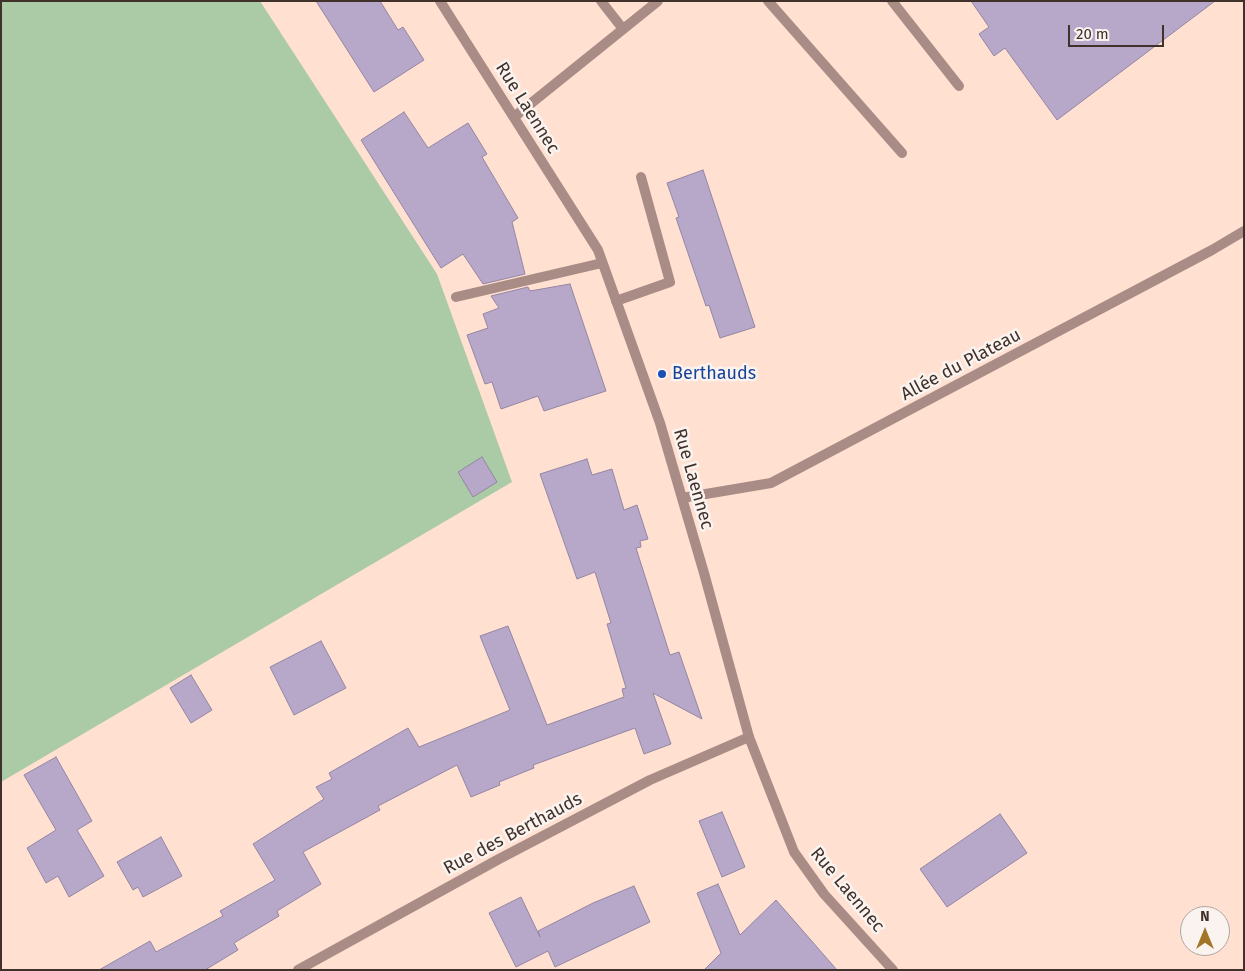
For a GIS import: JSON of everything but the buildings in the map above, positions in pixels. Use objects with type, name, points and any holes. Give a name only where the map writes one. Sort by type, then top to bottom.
[{"type":"street","name":"Rue Laennec","points":[[440,1],[598,250],[660,423],[749,737],[794,852],[824,894],[893,970]]},
{"type":"street","points":[[601,1],[623,29]]},
{"type":"street","points":[[514,117],[658,1]]},
{"type":"street","points":[[768,1],[902,153]]},
{"type":"street","points":[[892,1],[959,86]]},
{"type":"street","points":[[616,301],[670,282],[641,178]]},
{"type":"street","name":"Allée du Plateau","points":[[682,498],[771,483],[1212,250],[1244,231]]},
{"type":"street","points":[[456,297],[602,263]]},
{"type":"street","name":"Rue des Berthauds","points":[[298,970],[499,859],[650,780],[749,737]]},
{"type":"green space","points":[[1,1],[260,1],[437,274],[512,482],[1,782]]},
{"type":"place","name":"Berthauds","points":[[662,374]]}]
